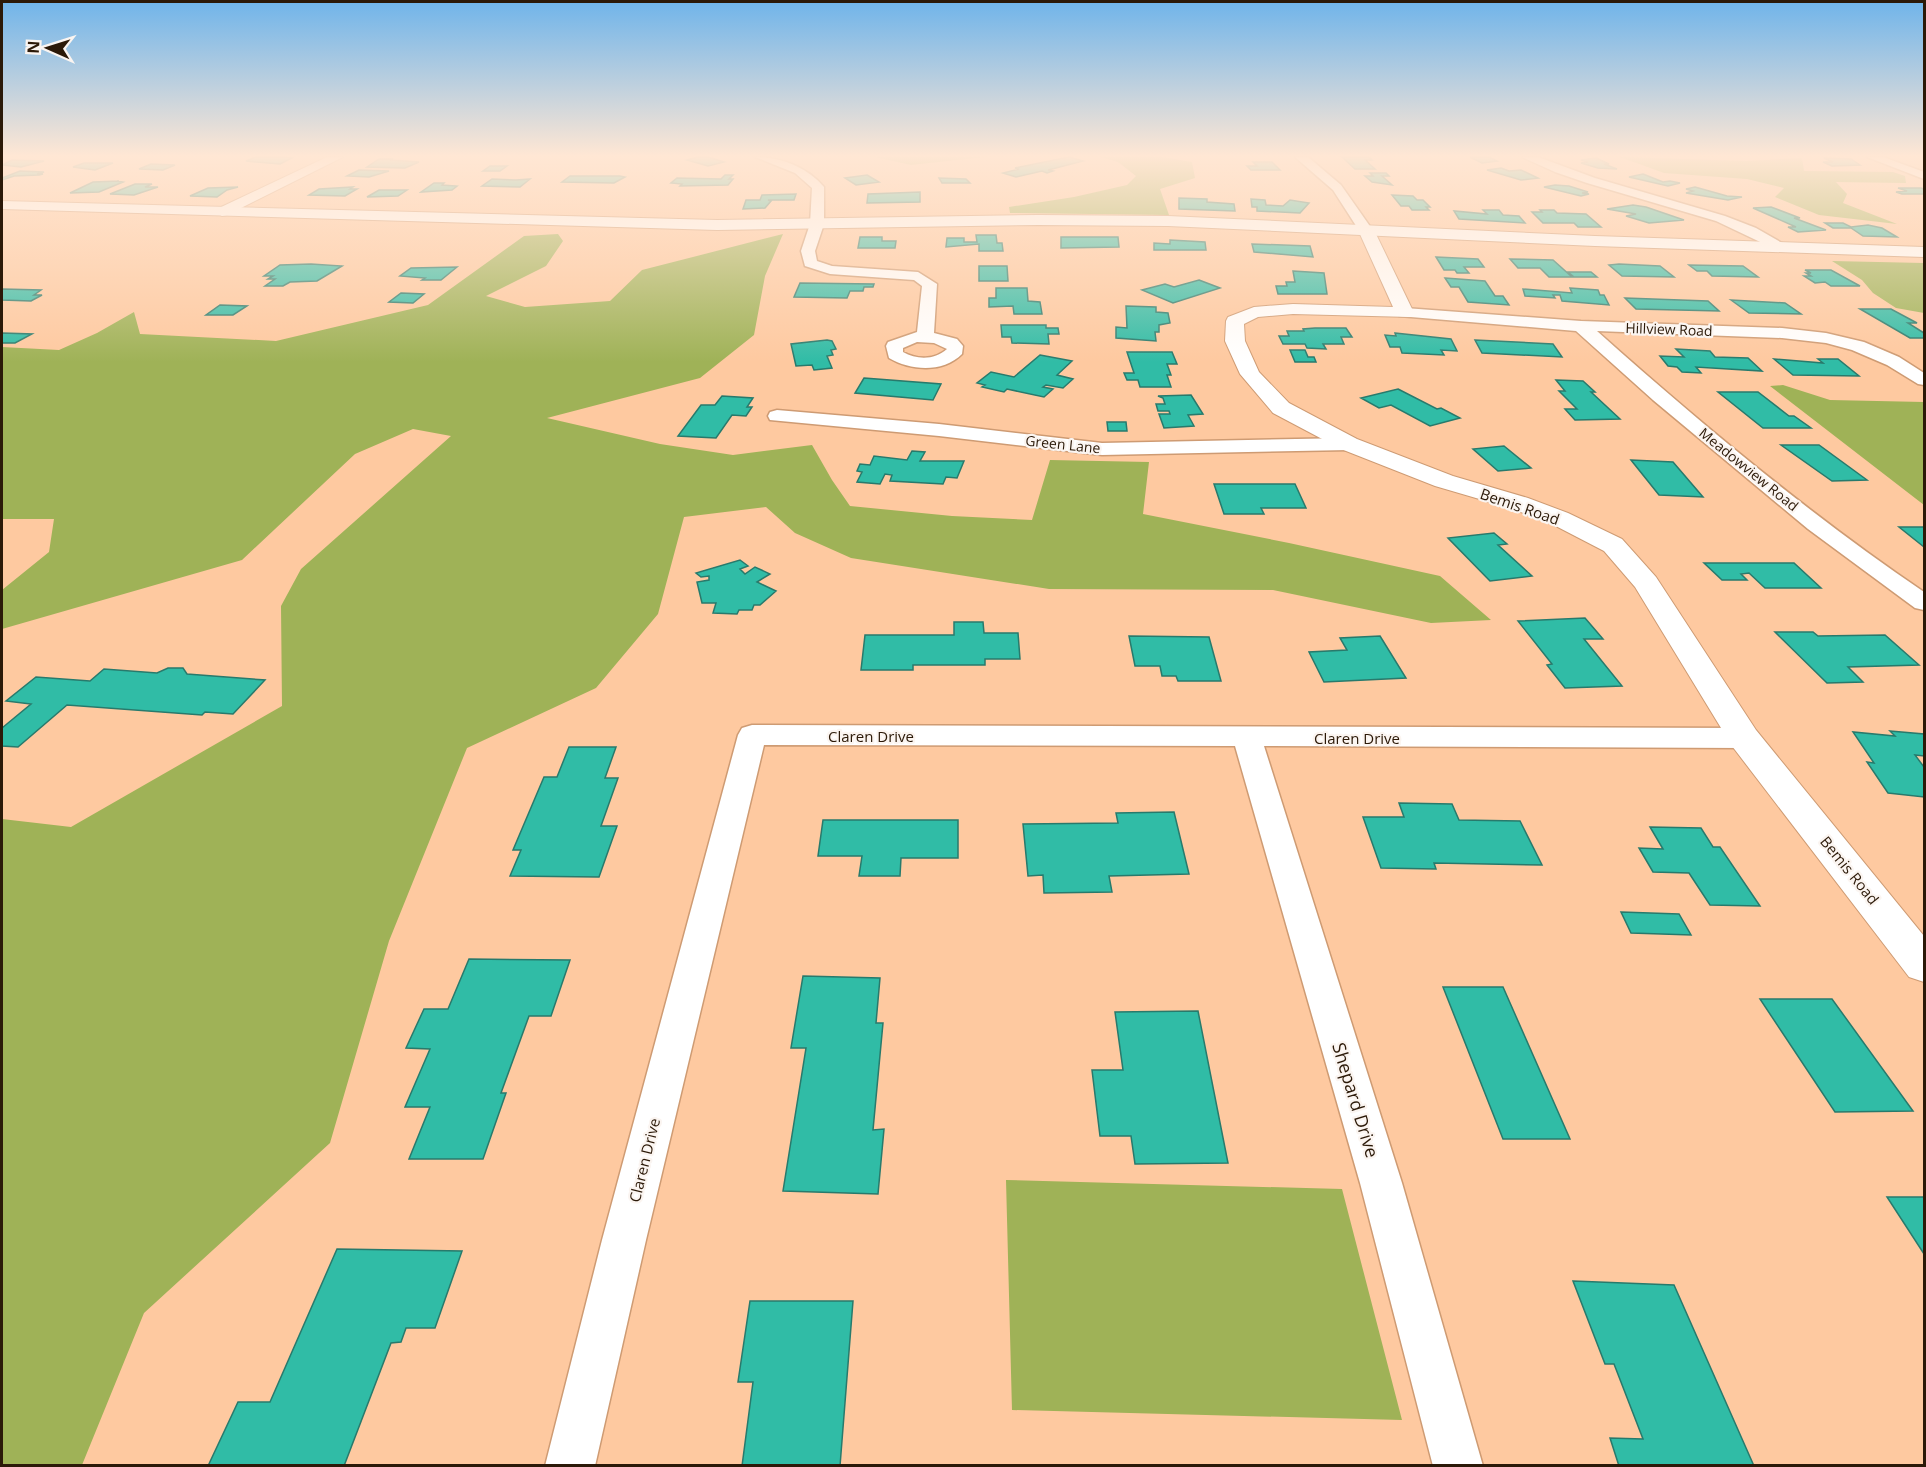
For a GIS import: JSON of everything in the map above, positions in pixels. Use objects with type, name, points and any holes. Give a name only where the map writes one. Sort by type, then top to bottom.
[{"type":"main road","points":[[1227,225],[1924,252]]},
{"type":"main road","points":[[1367,232],[1405,313]]},
{"type":"main road","name":"Bemis Road","points":[[1405,313],[1293,309],[1254,312],[1235,321],[1235,341],[1250,374],[1281,408],[1349,444],[1444,481],[1559,518],[1613,545],[1646,583],[1744,738],[1924,964]]},
{"type":"street","points":[[817,225],[808,251],[810,263],[830,270],[918,276],[930,284],[925,337]]},
{"type":"street","points":[[1363,225],[1367,232]]},
{"type":"street","points":[[1739,225],[1782,247]]},
{"type":"street","name":"Hillview Road","points":[[1405,313],[1581,326],[1782,333],[1826,338],[1858,346],[1893,361],[1924,380]]},
{"type":"street","name":"Meadowview Road","points":[[1581,326],[1659,396],[1815,524],[1924,603]]},
{"type":"street","name":"Green Lane","points":[[777,416],[939,430],[1102,449],[1349,444]]},
{"type":"street","name":"Claren Drive","points":[[570,1466],[627,1229],[752,735],[1744,738]]},
{"type":"street","name":"Shepard Drive","points":[[1246,738],[1381,1182],[1458,1466]]},
{"type":"green space","points":[[558,234],[563,241],[546,266],[486,296],[525,307],[610,301],[642,270],[783,234],[765,276],[754,335],[700,378],[547,418],[660,444],[733,455],[812,445],[850,506],[952,516],[1032,520],[1050,460],[1149,462],[1143,514],[1440,576],[1491,620],[1431,623],[1273,590],[1049,589],[851,558],[795,533],[766,507],[684,517],[658,614],[596,688],[467,748],[389,941],[330,1143],[144,1313],[82,1465],[2,1465],[2,819],[71,827],[282,706],[281,606],[301,569],[451,436],[413,429],[355,454],[242,560],[2,629],[2,590],[49,552],[54,519],[2,519],[2,347],[59,350],[97,333],[134,312],[140,334],[276,341],[428,305],[524,236]]},
{"type":"green space","points":[[1832,261],[1924,263],[1924,313],[1896,308],[1873,293],[1862,280]]},
{"type":"green space","points":[[1783,385],[1830,400],[1924,402],[1924,505],[1770,386]]},
{"type":"green space","points":[[1006,1180],[1342,1189],[1402,1420],[1012,1410]]},
{"type":"building","points":[[1576,225],[1601,227],[1578,227]]},
{"type":"building","points":[[1793,225],[1814,225],[1826,230],[1798,232],[1788,227],[1796,227]]},
{"type":"building","points":[[1829,225],[1870,225],[1882,228],[1897,237],[1863,236],[1851,228],[1833,228]]},
{"type":"building","points":[[976,235],[996,235],[997,243],[1002,243],[1003,251],[979,251],[979,244],[946,247],[947,238],[964,238],[964,242],[977,242]]},
{"type":"building","points":[[860,237],[882,237],[882,241],[896,241],[895,248],[858,248]]},
{"type":"building","points":[[1061,237],[1118,237],[1119,247],[1061,248]]},
{"type":"building","points":[[1170,240],[1205,242],[1206,250],[1154,250],[1154,243],[1170,244]]},
{"type":"building","points":[[1252,244],[1310,246],[1313,257],[1254,252]]},
{"type":"building","points":[[1436,257],[1478,259],[1484,267],[1464,267],[1469,273],[1457,273],[1455,270],[1444,270]]},
{"type":"building","points":[[1510,259],[1553,260],[1572,277],[1549,277],[1540,268],[1518,268]]},
{"type":"building","points":[[280,265],[342,266],[317,281],[265,286],[275,279],[268,279],[273,276],[264,276]]},
{"type":"building","points":[[1609,265],[1660,266],[1674,277],[1622,276]]},
{"type":"building","points":[[1689,265],[1743,266],[1758,277],[1712,276],[1707,271],[1697,271]]},
{"type":"building","points":[[979,266],[1007,266],[1008,281],[979,281]]},
{"type":"building","points":[[457,267],[441,280],[422,280],[425,278],[400,276],[411,268]]},
{"type":"building","points":[[1805,270],[1831,270],[1860,286],[1831,286],[1825,282],[1815,283],[1804,276],[1811,276],[1806,273],[1811,273]]},
{"type":"building","points":[[1293,271],[1324,273],[1327,294],[1278,294],[1276,286],[1287,286],[1286,282],[1295,282]]},
{"type":"building","points":[[1568,272],[1591,272],[1597,277],[1574,277]]},
{"type":"building","points":[[1445,278],[1485,281],[1495,296],[1503,296],[1509,305],[1468,302],[1459,287],[1451,287]]},
{"type":"building","points":[[1199,280],[1220,288],[1173,303],[1142,290],[1165,284],[1174,287]]},
{"type":"building","points":[[800,283],[874,284],[873,287],[864,287],[863,291],[850,291],[847,298],[794,297]]},
{"type":"building","points":[[996,288],[1027,288],[1028,301],[1040,302],[1042,314],[1014,314],[1013,306],[989,307],[989,298],[996,298]]},
{"type":"building","points":[[1570,288],[1598,290],[1600,295],[1604,295],[1609,305],[1562,301],[1560,295],[1553,295],[1555,298],[1525,296],[1523,289],[1572,293]]},
{"type":"building","points":[[2,289],[41,290],[34,295],[42,295],[31,301],[2,300]]},
{"type":"building","points":[[401,293],[424,294],[413,303],[389,302]]},
{"type":"building","points":[[1625,298],[1708,301],[1719,311],[1636,309]]},
{"type":"building","points":[[1731,300],[1785,303],[1801,314],[1749,313]]},
{"type":"building","points":[[220,305],[247,306],[233,315],[206,315]]},
{"type":"building","points":[[1126,306],[1156,307],[1156,312],[1168,313],[1170,323],[1159,325],[1159,332],[1155,332],[1156,341],[1116,338],[1116,327],[1127,328]]},
{"type":"building","points":[[1860,309],[1891,309],[1917,323],[1908,323],[1924,333],[1924,338],[1910,338]]},
{"type":"building","points":[[1001,325],[1046,325],[1046,328],[1058,328],[1059,334],[1048,334],[1049,344],[1012,343],[1011,337],[1002,337]]},
{"type":"building","points":[[1346,328],[1352,337],[1341,337],[1344,344],[1323,344],[1326,349],[1307,348],[1305,344],[1283,344],[1279,336],[1289,336],[1287,331],[1304,331],[1303,329]]},
{"type":"building","points":[[2,333],[32,334],[15,343],[2,343]]},
{"type":"building","points":[[1395,333],[1451,339],[1457,351],[1441,350],[1444,355],[1402,353],[1400,347],[1390,347],[1385,335],[1396,336]]},
{"type":"building","points":[[1475,340],[1553,344],[1562,357],[1482,353]]},
{"type":"building","points":[[832,341],[836,349],[831,350],[833,355],[827,356],[832,368],[814,370],[812,365],[796,366],[791,344]]},
{"type":"building","points":[[1676,349],[1710,351],[1715,357],[1748,358],[1762,371],[1696,367],[1701,373],[1682,372],[1677,367],[1668,366],[1660,356],[1684,357]]},
{"type":"building","points":[[1290,350],[1305,350],[1308,357],[1314,357],[1316,362],[1295,362]]},
{"type":"building","points":[[1127,352],[1172,352],[1177,364],[1167,364],[1171,375],[1167,375],[1171,387],[1140,387],[1138,380],[1127,380],[1124,373],[1134,373]]},
{"type":"building","points":[[1040,355],[1072,361],[1057,375],[1073,379],[1063,388],[1046,385],[1043,387],[1053,389],[1044,397],[1007,389],[1004,392],[982,387],[985,385],[977,383],[991,372],[1014,377]]},
{"type":"building","points":[[1774,359],[1823,363],[1818,359],[1838,359],[1859,376],[1793,375]]},
{"type":"building","points":[[864,378],[941,384],[933,400],[855,393]]},
{"type":"building","points":[[1556,380],[1583,381],[1595,392],[1591,392],[1620,419],[1575,420],[1565,409],[1577,409],[1559,391],[1565,391]]},
{"type":"building","points":[[1398,389],[1460,418],[1430,426],[1391,405],[1379,408],[1361,398]]},
{"type":"building","points":[[1718,392],[1758,392],[1789,416],[1794,416],[1811,428],[1763,428]]},
{"type":"building","points":[[1191,395],[1203,414],[1188,415],[1194,426],[1164,428],[1159,414],[1170,414],[1169,411],[1158,411],[1156,404],[1165,404],[1163,398],[1158,396]]},
{"type":"building","points":[[722,396],[753,398],[747,407],[752,407],[746,416],[732,415],[716,438],[678,436],[701,405],[715,405]]},
{"type":"building","points":[[1107,422],[1126,422],[1127,431],[1108,431]]},
{"type":"building","points":[[1781,445],[1819,445],[1867,480],[1832,481]]},
{"type":"building","points":[[1504,446],[1531,468],[1498,471],[1473,449]]},
{"type":"building","points":[[912,451],[925,452],[920,461],[964,461],[957,478],[946,477],[943,484],[890,481],[892,475],[885,474],[880,484],[857,482],[862,472],[857,471],[860,464],[870,465],[874,456],[907,460]]},
{"type":"building","points":[[1631,460],[1673,462],[1703,497],[1659,495]]},
{"type":"building","points":[[1214,484],[1295,484],[1306,508],[1261,508],[1264,514],[1224,514]]},
{"type":"building","points":[[1899,527],[1924,527],[1924,547]]},
{"type":"building","points":[[1494,533],[1507,544],[1498,545],[1532,576],[1490,581],[1448,538]]},
{"type":"building","points":[[740,560],[748,566],[740,569],[745,574],[755,567],[770,574],[757,582],[776,591],[760,605],[754,605],[752,610],[739,610],[737,614],[713,613],[716,603],[702,603],[697,582],[709,580],[709,576],[701,577],[696,573]]},
{"type":"building","points":[[1704,563],[1794,563],[1821,588],[1765,588],[1749,573],[1741,574],[1747,580],[1722,580]]},
{"type":"building","points":[[1585,618],[1603,639],[1584,639],[1622,686],[1565,688],[1547,665],[1552,664],[1518,621]]},
{"type":"building","points":[[954,622],[983,622],[984,633],[1018,633],[1020,659],[985,659],[985,665],[913,665],[913,670],[861,670],[865,635],[954,635]]},
{"type":"building","points":[[1775,632],[1813,632],[1818,636],[1885,635],[1919,665],[1848,667],[1863,682],[1827,683]]},
{"type":"building","points":[[1129,636],[1209,637],[1221,681],[1178,681],[1176,676],[1162,676],[1160,666],[1135,666]]},
{"type":"building","points":[[1380,636],[1406,678],[1324,682],[1309,652],[1347,650],[1340,638]]},
{"type":"building","points":[[168,668],[183,668],[187,674],[265,680],[233,714],[205,712],[202,715],[67,705],[18,747],[2,746],[2,728],[31,704],[6,701],[36,677],[90,681],[104,669],[157,673]]},
{"type":"building","points":[[1890,731],[1924,734],[1924,756],[1915,755],[1924,767],[1924,797],[1888,793],[1867,762],[1874,763],[1853,732],[1895,736]]},
{"type":"building","points":[[569,747],[616,747],[605,778],[618,778],[601,826],[617,826],[599,877],[510,876],[521,850],[513,850],[544,777],[557,777]]},
{"type":"building","points":[[1399,803],[1452,804],[1459,820],[1520,821],[1542,865],[1434,863],[1436,869],[1381,868],[1363,817],[1404,817]]},
{"type":"building","points":[[1174,812],[1189,874],[1109,876],[1112,892],[1044,893],[1043,875],[1028,876],[1023,824],[1118,823],[1116,813]]},
{"type":"building","points":[[823,820],[958,820],[958,858],[901,858],[900,876],[859,876],[862,856],[818,856]]},
{"type":"building","points":[[1650,827],[1701,828],[1713,847],[1720,847],[1760,906],[1710,905],[1689,873],[1653,872],[1639,848],[1663,849]]},
{"type":"building","points":[[1621,912],[1679,914],[1691,935],[1631,933]]},
{"type":"building","points":[[469,959],[570,960],[551,1016],[529,1016],[501,1093],[506,1093],[483,1159],[409,1159],[430,1107],[405,1107],[430,1049],[406,1048],[424,1009],[448,1009]]},
{"type":"building","points":[[803,976],[880,978],[876,1023],[883,1023],[873,1130],[884,1129],[878,1194],[783,1191],[806,1048],[791,1048]]},
{"type":"building","points":[[1443,987],[1503,987],[1570,1139],[1503,1139]]},
{"type":"building","points":[[1760,999],[1832,999],[1913,1111],[1835,1112]]},
{"type":"building","points":[[1198,1011],[1228,1163],[1135,1164],[1131,1136],[1100,1136],[1092,1070],[1123,1070],[1115,1012]]},
{"type":"building","points":[[1887,1197],[1924,1197],[1924,1254]]},
{"type":"building","points":[[337,1249],[462,1251],[435,1328],[406,1328],[401,1342],[391,1343],[344,1466],[208,1466],[238,1402],[270,1402]]},
{"type":"building","points":[[1573,1281],[1674,1285],[1754,1466],[1619,1466],[1610,1438],[1643,1439],[1614,1364],[1605,1364]]},
{"type":"building","points":[[750,1301],[853,1301],[840,1466],[742,1466],[753,1382],[738,1382]]}]
